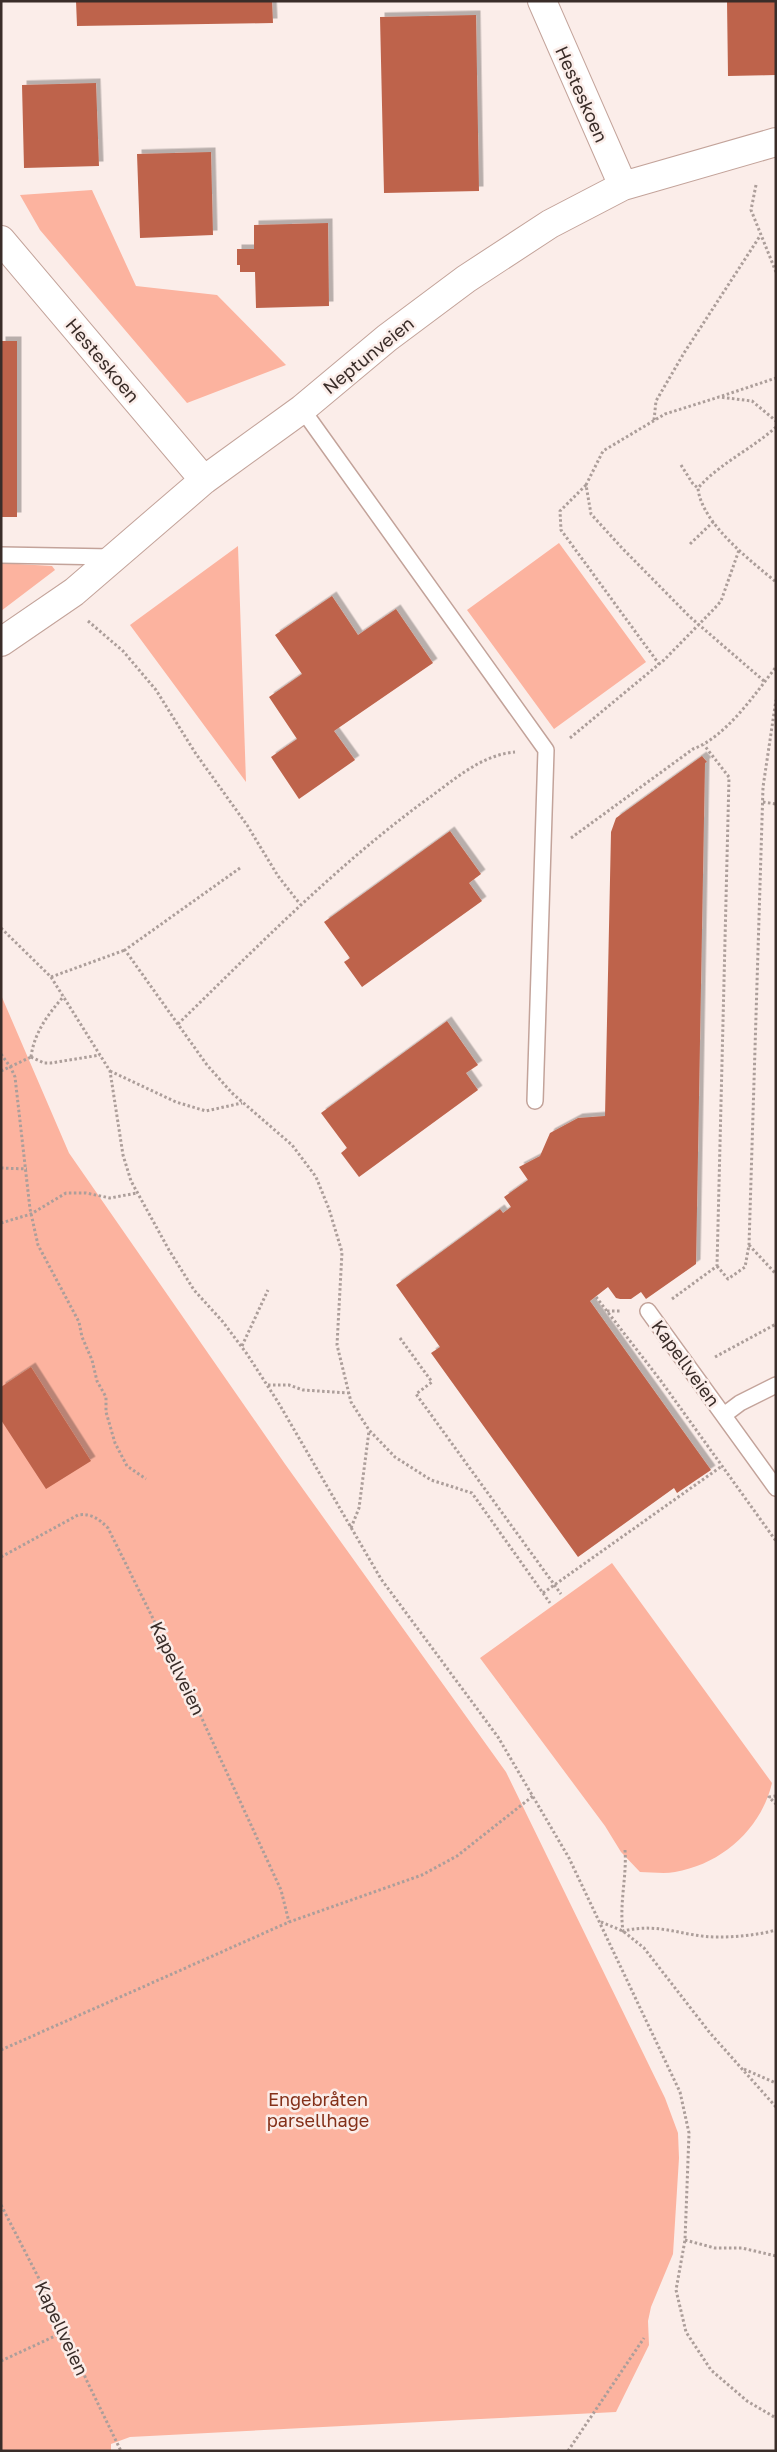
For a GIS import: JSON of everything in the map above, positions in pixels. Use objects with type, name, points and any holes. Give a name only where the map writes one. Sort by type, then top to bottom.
[{"type":"street","name":"Hesteskoen","points":[[542,1],[623,186]]},
{"type":"street","name":"Neptunveien","points":[[1,642],[74,592],[204,480],[302,409],[387,338],[466,279],[550,224],[623,186],[776,142]]},
{"type":"street","name":"Hesteskoen","points":[[1,240],[204,480]]},
{"type":"lane","points":[[302,409],[546,750],[535,1101]]},
{"type":"lane","points":[[1,555],[114,558]]},
{"type":"lane","name":"Kapellveien","points":[[648,1311],[776,1488]]},
{"type":"lane","name":"Kapellveien","points":[[724,1416],[740,1403],[776,1385]]},
{"type":"path","points":[[756,185],[751,210],[776,272]]},
{"type":"path","points":[[654,421],[656,401],[684,353],[760,236]]},
{"type":"path","points":[[659,664],[561,530],[560,511],[586,485],[603,452],[665,414],[776,378]]},
{"type":"path","points":[[719,397],[752,401],[776,421]]},
{"type":"path","points":[[698,488],[714,471],[762,440],[776,427]]},
{"type":"path","points":[[681,464],[698,488],[702,503],[714,521],[739,550],[776,582]]},
{"type":"path","points":[[586,485],[591,514],[699,626],[764,681]]},
{"type":"path","points":[[690,544],[714,521]]},
{"type":"path","points":[[178,1024],[300,904],[385,830],[475,764],[511,752],[546,750],[560,746],[659,664],[721,602],[732,563],[739,550]]},
{"type":"path","points":[[82,615],[123,651],[156,690],[196,754],[247,825],[278,876],[300,904]]},
{"type":"path","points":[[542,859],[693,749],[704,745],[740,712],[776,667]]},
{"type":"path","points":[[704,745],[729,777],[717,1266],[728,1280],[745,1266],[749,1245],[763,802],[776,700]]},
{"type":"path","points":[[763,802],[776,804]]},
{"type":"path","points":[[51,977],[125,950],[240,868]]},
{"type":"path","points":[[1,928],[51,977],[110,1071],[123,1155],[137,1193],[168,1250],[194,1290],[241,1346],[267,1385],[381,1579],[498,1737],[570,1858],[680,2092],[689,2133],[685,2240],[676,2290],[686,2332],[711,2370],[747,2401],[776,2418]]},
{"type":"path","points":[[125,950],[207,1065],[242,1103],[292,1145],[316,1177],[329,1209],[342,1252],[337,1345],[351,1402],[369,1430],[395,1457],[431,1480],[472,1493],[550,1603]]},
{"type":"path","points":[[30,1057],[32,1042],[49,1012],[64,996]]},
{"type":"path","points":[[1,1054],[15,1077],[18,1116],[27,1169],[31,1214],[38,1245],[79,1322],[82,1337],[92,1360],[97,1381],[106,1397],[106,1412],[115,1443],[127,1466],[146,1479]]},
{"type":"path","points":[[30,1057],[44,1063],[100,1055]]},
{"type":"path","points":[[1,1071],[11,1068],[30,1057]]},
{"type":"path","points":[[110,1071],[176,1102],[206,1111],[242,1103]]},
{"type":"path","points":[[1,1168],[27,1169]]},
{"type":"path","points":[[1,1223],[31,1214],[66,1194],[86,1193],[110,1198],[137,1193]]},
{"type":"path","points":[[749,1245],[776,1274]]},
{"type":"path","points":[[607,1311],[648,1311],[667,1304],[717,1266]]},
{"type":"path","points":[[241,1346],[268,1290]]},
{"type":"path","points":[[596,1296],[661,1381],[776,1541]]},
{"type":"path","points":[[661,1381],[692,1370],[776,1324]]},
{"type":"path","points":[[400,1338],[432,1382],[416,1394],[561,1594]]},
{"type":"path","points":[[267,1385],[289,1385],[303,1390],[348,1393]]},
{"type":"path","points":[[351,1528],[359,1508],[369,1430]]},
{"type":"path","points":[[543,1593],[722,1466]]},
{"type":"path","name":"Kapellveien","points":[[1,1557],[78,1515],[87,1514],[93,1516],[108,1528],[196,1704],[281,1890],[289,1922]]},
{"type":"path","points":[[1,2050],[289,1922],[422,1875],[457,1856],[533,1796]]},
{"type":"path","points":[[776,1796],[769,1797],[776,1804]]},
{"type":"path","points":[[623,1931],[620,1913],[626,1873],[625,1850]]},
{"type":"path","points":[[600,1922],[623,1931],[644,1948],[710,2033],[776,2106]]},
{"type":"path","points":[[623,1931],[651,1926],[719,1937],[759,1935],[776,1930]]},
{"type":"path","points":[[741,2068],[776,2083]]},
{"type":"path","name":"Kapellveien","points":[[1,2205],[66,2331],[86,2379],[121,2451]]},
{"type":"path","points":[[685,2240],[715,2248],[742,2248],[776,2256]]},
{"type":"path","points":[[1,2361],[66,2331]]},
{"type":"path","points":[[568,2451],[644,2338]]},
{"type":"green space","points":[[92,190],[136,286],[217,295],[286,365],[187,403],[40,230],[20,195]]},
{"type":"green space","points":[[559,543],[646,662],[554,729],[467,610]]},
{"type":"green space","points":[[238,546],[246,782],[130,625]]},
{"type":"green space","points":[[1,563],[52,566],[55,570],[1,611]]},
{"type":"green space","name":"Engebråten parsellhage","points":[[1,995],[69,1153],[285,1464],[506,1772],[665,2098],[678,2133],[679,2158],[673,2254],[651,2307],[648,2321],[649,2345],[616,2412],[130,2437],[111,2444],[111,2451],[1,2451]]},
{"type":"green space","points":[[612,1563],[772,1783],[767,1800],[759,1815],[737,1842],[708,1861],[692,1868],[675,1872],[640,1872],[621,1852],[605,1826],[480,1658]]},
{"type":"building","points":[[76,1],[272,1],[273,23],[77,26]]},
{"type":"building","points":[[727,1],[776,1],[776,75],[728,76]]},
{"type":"building","points":[[476,15],[479,191],[384,193],[380,17]]},
{"type":"building","points":[[96,83],[99,166],[24,168],[22,85]]},
{"type":"building","points":[[211,152],[213,235],[140,238],[137,154]]},
{"type":"building","points":[[328,223],[329,306],[256,308],[255,272],[240,272],[240,265],[237,265],[237,249],[254,249],[254,225]]},
{"type":"building","points":[[1,341],[17,341],[17,517],[1,517]]},
{"type":"building","points":[[332,596],[358,635],[396,609],[433,663],[334,731],[355,760],[299,799],[271,757],[297,739],[269,697],[302,674],[275,635]]},
{"type":"building","points":[[702,756],[707,762],[705,763],[696,1264],[646,1299],[641,1292],[631,1299],[616,1298],[608,1287],[590,1301],[711,1470],[677,1493],[674,1488],[578,1557],[431,1353],[440,1347],[396,1285],[500,1209],[503,1213],[511,1207],[504,1197],[528,1180],[519,1167],[540,1156],[550,1133],[578,1118],[605,1116],[611,832],[616,818]]},
{"type":"building","points":[[450,831],[481,874],[469,883],[482,901],[362,987],[344,962],[350,958],[324,922]]},
{"type":"building","points":[[447,1021],[478,1065],[466,1073],[478,1090],[359,1177],[341,1153],[347,1148],[321,1113]]},
{"type":"building","points":[[31,1367],[91,1461],[46,1489],[1,1420],[1,1387]]}]
